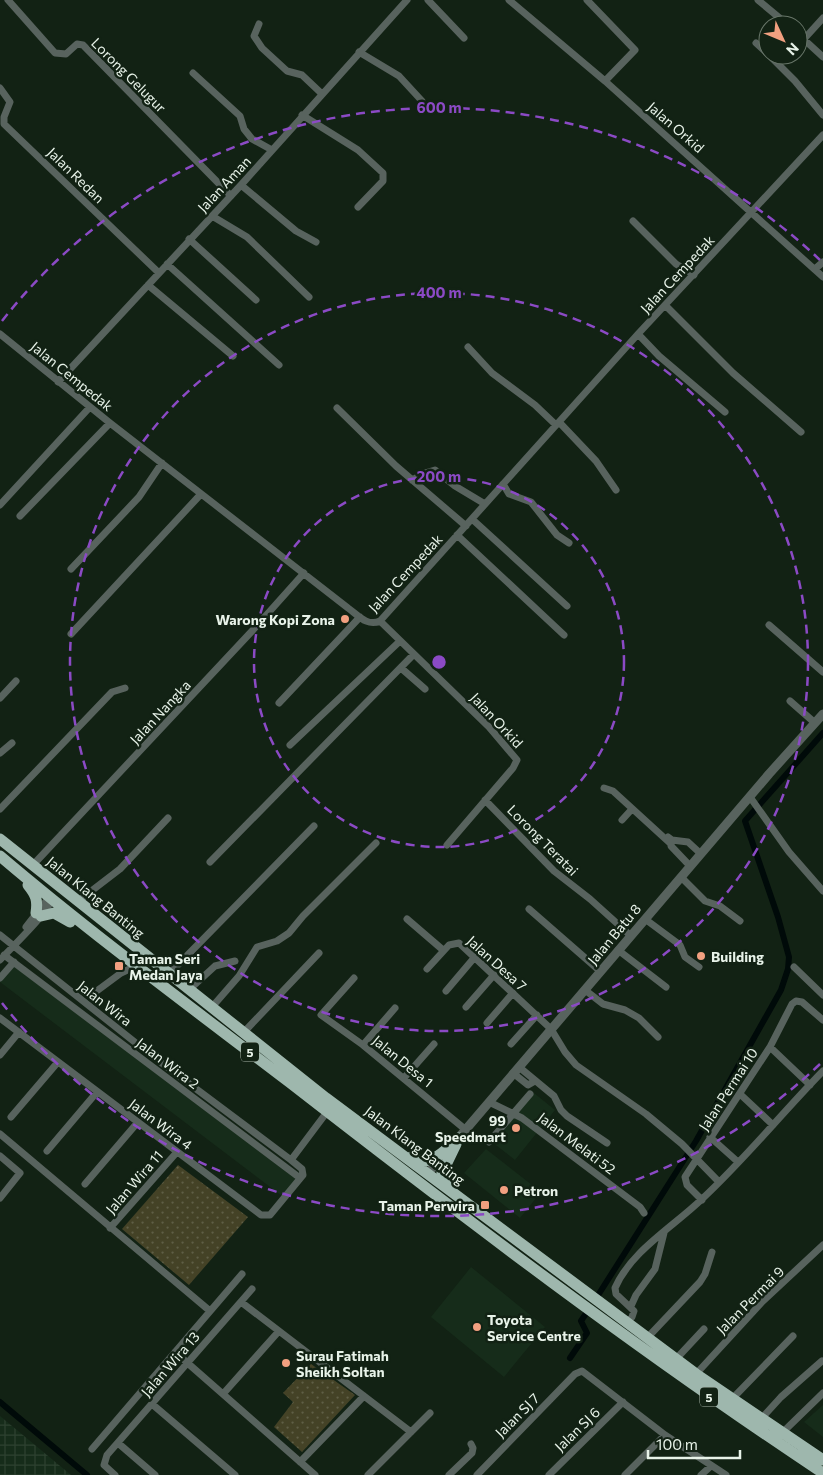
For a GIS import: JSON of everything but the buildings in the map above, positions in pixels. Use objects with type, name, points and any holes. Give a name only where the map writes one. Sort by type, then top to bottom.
[{"type":"highway","name":"Jalan Klang Banting","points":[[0,839],[77,902],[358,1121],[696,1374],[761,1420],[823,1460]]},
{"type":"highway","points":[[14,851],[51,888],[51,900],[63,898],[123,938]]},
{"type":"highway","name":"Jalan Klang Banting","points":[[0,857],[51,900],[448,1206],[598,1318],[720,1404],[823,1473]]},
{"type":"highway","points":[[0,857],[35,894],[38,902],[38,914],[54,913],[60,915],[93,939],[124,956]]},
{"type":"highway","points":[[358,1121],[420,1162],[433,1160],[463,1134]]},
{"type":"highway","points":[[354,1134],[374,1145],[411,1172],[419,1175],[428,1173],[431,1187],[447,1200],[448,1206]]},
{"type":"highway","points":[[463,1134],[443,1167],[443,1177],[492,1222]]},
{"type":"street","name":"Lorong Gelugur","points":[[8,0],[54,53],[66,54],[77,44],[83,45],[231,196]]},
{"type":"street","name":"Jalan Aman","points":[[58,382],[152,289],[159,273],[171,268],[212,216],[407,0]]},
{"type":"street","points":[[428,0],[464,38]]},
{"type":"street","name":"Jalan Orkid","points":[[509,0],[605,81],[753,211],[823,277]]},
{"type":"street","points":[[587,0],[635,50],[605,81]]},
{"type":"street","points":[[763,2],[777,15]]},
{"type":"street","points":[[808,30],[823,18]]},
{"type":"street","points":[[259,24],[254,36],[262,48],[287,71],[302,75],[322,93]]},
{"type":"street","points":[[808,43],[823,57]]},
{"type":"street","points":[[360,52],[400,76],[422,101]]},
{"type":"street","points":[[778,65],[795,81],[823,114]]},
{"type":"street","points":[[192,73],[240,116],[244,128],[252,139],[272,150]]},
{"type":"street","name":"Jalan Redan","points":[[0,88],[10,102],[4,117],[4,124],[159,273]]},
{"type":"street","points":[[302,115],[358,150],[383,173],[383,181],[358,207]]},
{"type":"street","name":"Jalan Cempedak","points":[[1,336],[201,494],[360,617],[372,624],[380,621],[638,334],[823,135]]},
{"type":"street","points":[[241,185],[296,230],[316,242]]},
{"type":"street","points":[[212,216],[247,237],[309,296]]},
{"type":"street","points":[[633,220],[676,264],[694,275]]},
{"type":"street","points":[[192,241],[256,300]]},
{"type":"street","points":[[815,269],[823,262]]},
{"type":"street","points":[[171,268],[279,365]]},
{"type":"street","points":[[152,289],[233,356]]},
{"type":"street","points":[[665,305],[733,373],[801,432]]},
{"type":"street","points":[[638,334],[659,356],[725,412]]},
{"type":"street","points":[[468,348],[492,373],[558,424],[596,461],[616,490]]},
{"type":"street","points":[[0,504],[90,407]]},
{"type":"street","points":[[337,408],[412,480],[466,526]]},
{"type":"street","points":[[20,516],[110,423]]},
{"type":"street","points":[[71,570],[139,497],[162,463]]},
{"type":"street","points":[[412,480],[425,472],[435,470],[455,486],[485,504]]},
{"type":"street","points":[[503,484],[509,494],[531,502],[557,535],[569,543]]},
{"type":"street","points":[[71,634],[201,494]]},
{"type":"street","points":[[472,519],[567,606]]},
{"type":"street","points":[[457,535],[564,635]]},
{"type":"street","name":"Jalan Nangka","points":[[32,866],[304,573]]},
{"type":"street","points":[[279,703],[360,617]]},
{"type":"street","name":"Jalan Orkid","points":[[380,621],[489,727],[516,758],[513,768],[447,844]]},
{"type":"street","points":[[769,625],[823,672]]},
{"type":"street","points":[[290,745],[400,641]]},
{"type":"street","points":[[210,862],[414,654]]},
{"type":"street","points":[[401,668],[425,689]]},
{"type":"street","points":[[0,698],[16,681]]},
{"type":"street","points":[[0,809],[112,692],[125,688]]},
{"type":"street","points":[[790,701],[820,721]]},
{"type":"street","name":"Jalan Batu 8","points":[[428,1173],[644,919],[690,866],[752,800],[820,721]]},
{"type":"street","points":[[0,753],[12,743]]},
{"type":"street","points":[[604,788],[612,791],[671,842],[688,842],[701,854]]},
{"type":"street","name":"Lorong Teratai","points":[[485,800],[563,880],[590,899],[630,936]]},
{"type":"street","points":[[752,800],[823,891]]},
{"type":"street","points":[[622,820],[632,809]]},
{"type":"street","points":[[77,902],[120,869],[168,818]]},
{"type":"street","points":[[652,822],[690,866]]},
{"type":"street","points":[[169,974],[314,826]]},
{"type":"street","points":[[212,1007],[239,976],[257,947],[277,941],[289,934],[303,916],[376,843]]},
{"type":"street","points":[[681,877],[705,901],[720,906],[740,922]]},
{"type":"street","points":[[2,958],[51,900]]},
{"type":"street","points":[[529,910],[600,971]]},
{"type":"street","points":[[407,919],[443,950],[427,970]]},
{"type":"street","points":[[644,919],[680,945],[685,957],[699,967]]},
{"type":"street","points":[[0,935],[13,946]]},
{"type":"street","name":"Jalan Desa 7","points":[[443,950],[449,945],[459,943],[551,1029],[576,1066],[612,1088],[682,1144],[719,1182]]},
{"type":"street","name":"Jalan Wira","points":[[13,946],[151,1055],[291,1160],[302,1170],[303,1175],[300,1178]]},
{"type":"street","points":[[618,950],[666,987]]},
{"type":"street","points":[[244,1032],[319,954]]},
{"type":"street","name":"Jalan Wira 2","points":[[2,958],[14,962],[300,1178]]},
{"type":"street","points":[[446,991],[474,958]]},
{"type":"street","points":[[190,989],[214,966],[236,961]]},
{"type":"street","points":[[0,978],[14,962]]},
{"type":"street","points":[[94,993],[121,973],[136,966]]},
{"type":"street","points":[[794,967],[823,996]]},
{"type":"street","points":[[466,1007],[494,975]]},
{"type":"street","name":"Jalan Desa 1","points":[[354,978],[321,1015],[363,1045],[450,1116],[463,1134]]},
{"type":"street","points":[[585,990],[604,1004],[625,1010],[639,1018],[658,1037]]},
{"type":"street","points":[[487,1023],[513,993]]},
{"type":"street","name":"Jalan Permai 10","points":[[702,1200],[685,1181],[695,1157],[710,1138],[770,1048],[794,1002],[798,1000],[823,1020]]},
{"type":"street","points":[[363,1045],[395,1008]]},
{"type":"street","points":[[511,1044],[537,1015]]},
{"type":"street","name":"Jalan Wira 4","points":[[0,1018],[264,1216],[270,1215],[300,1178]]},
{"type":"street","points":[[0,1055],[19,1032]]},
{"type":"street","points":[[404,1078],[434,1044]]},
{"type":"street","points":[[770,1048],[810,1085]]},
{"type":"street","points":[[11,1117],[58,1062]]},
{"type":"street","points":[[516,1070],[528,1085],[535,1081],[554,1096],[561,1110],[567,1116],[607,1143]]},
{"type":"street","points":[[627,1322],[634,1313],[631,1306],[616,1294],[615,1288],[639,1255],[702,1200],[823,1072]]},
{"type":"street","points":[[47,1151],[97,1092]]},
{"type":"street","points":[[489,1142],[530,1094]]},
{"type":"street","points":[[740,1094],[773,1125]]},
{"type":"street","name":"Jalan Melati 52","points":[[488,1102],[512,1115],[522,1118],[592,1169],[640,1207],[644,1213]]},
{"type":"street","points":[[291,1160],[327,1112]]},
{"type":"street","points":[[85,1184],[138,1122]]},
{"type":"street","points":[[0,1134],[210,1311]]},
{"type":"street","points":[[710,1138],[738,1162]]},
{"type":"street","name":"Jalan Wira 11","points":[[110,1228],[177,1152]]},
{"type":"street","points":[[0,1156],[20,1174],[0,1198]]},
{"type":"street","points":[[631,1306],[655,1269],[664,1233]]},
{"type":"street","name":"Jalan Permai 9","points":[[696,1374],[762,1302],[823,1245]]},
{"type":"street","points":[[648,1337],[700,1282],[706,1274],[712,1252]]},
{"type":"street","points":[[92,1449],[242,1274]]},
{"type":"street","name":"Jalan Wira 13","points":[[115,1475],[104,1465],[107,1455],[252,1289]]},
{"type":"street","points":[[240,1302],[411,1432]]},
{"type":"street","points":[[676,1359],[704,1330]]},
{"type":"street","points":[[223,1394],[279,1331]]},
{"type":"street","points":[[732,1399],[793,1336]]},
{"type":"street","points":[[175,1352],[315,1475]]},
{"type":"street","points":[[761,1420],[822,1360]]},
{"type":"street","name":"Jalan SJ 7","points":[[477,1474],[575,1374],[582,1371],[586,1373],[623,1402]]},
{"type":"street","points":[[782,1433],[823,1393]]},
{"type":"street","points":[[300,1462],[364,1396]]},
{"type":"street","points":[[623,1402],[665,1435],[726,1475]]},
{"type":"street","name":"Jalan SJ 6","points":[[549,1475],[623,1402]]},
{"type":"street","points":[[152,1404],[235,1475]]},
{"type":"street","points":[[368,1475],[430,1413]]},
{"type":"street","points":[[626,1474],[665,1435]]},
{"type":"street","points":[[118,1443],[155,1475]]},
{"type":"street","points":[[449,1475],[472,1454],[473,1448],[470,1444]]},
{"type":"street","points":[[701,1475],[711,1466]]},
{"type":"shaded area","points":[[14,965],[297,1178],[282,1196],[0,982]]},
{"type":"shaded area","points":[[534,1093],[555,1110],[515,1160],[492,1142]]},
{"type":"shaded area","points":[[486,1149],[541,1192],[520,1218],[464,1173]]},
{"type":"shaded area","points":[[178,1165],[248,1217],[189,1285],[122,1229]]},
{"type":"shaded area","points":[[471,1267],[545,1327],[504,1377],[431,1317]]},
{"type":"shaded area","points":[[311,1364],[355,1395],[302,1452],[274,1427],[293,1402],[283,1393]]},
{"type":"shaded area","points":[[823,1405],[823,1437],[804,1422]]},
{"type":"shaded area","points":[[0,1416],[71,1475],[0,1475]]},
{"type":"waterway","points":[[595,1300],[696,1141],[781,990],[788,969],[789,957],[778,917],[745,821],[823,733]]},
{"type":"waterway","points":[[570,1358],[587,1333],[581,1321],[589,1309]]},
{"type":"waterway","points":[[0,1402],[87,1475]]},
{"type":"place","name":"Warong Kopi Zona","points":[[345,619]]},
{"type":"place","name":"Building","points":[[701,956]]},
{"type":"place","name":"Taman Seri Medan Jaya","points":[[119,966]]},
{"type":"place","name":"99 Speedmart","points":[[516,1128]]},
{"type":"place","name":"Petron","points":[[504,1190]]},
{"type":"place","name":"Taman Perwira","points":[[485,1205]]},
{"type":"place","name":"Toyota Service Centre","points":[[477,1327]]},
{"type":"place","name":"Surau Fatimah Sheikh Soltan","points":[[286,1363]]}]
